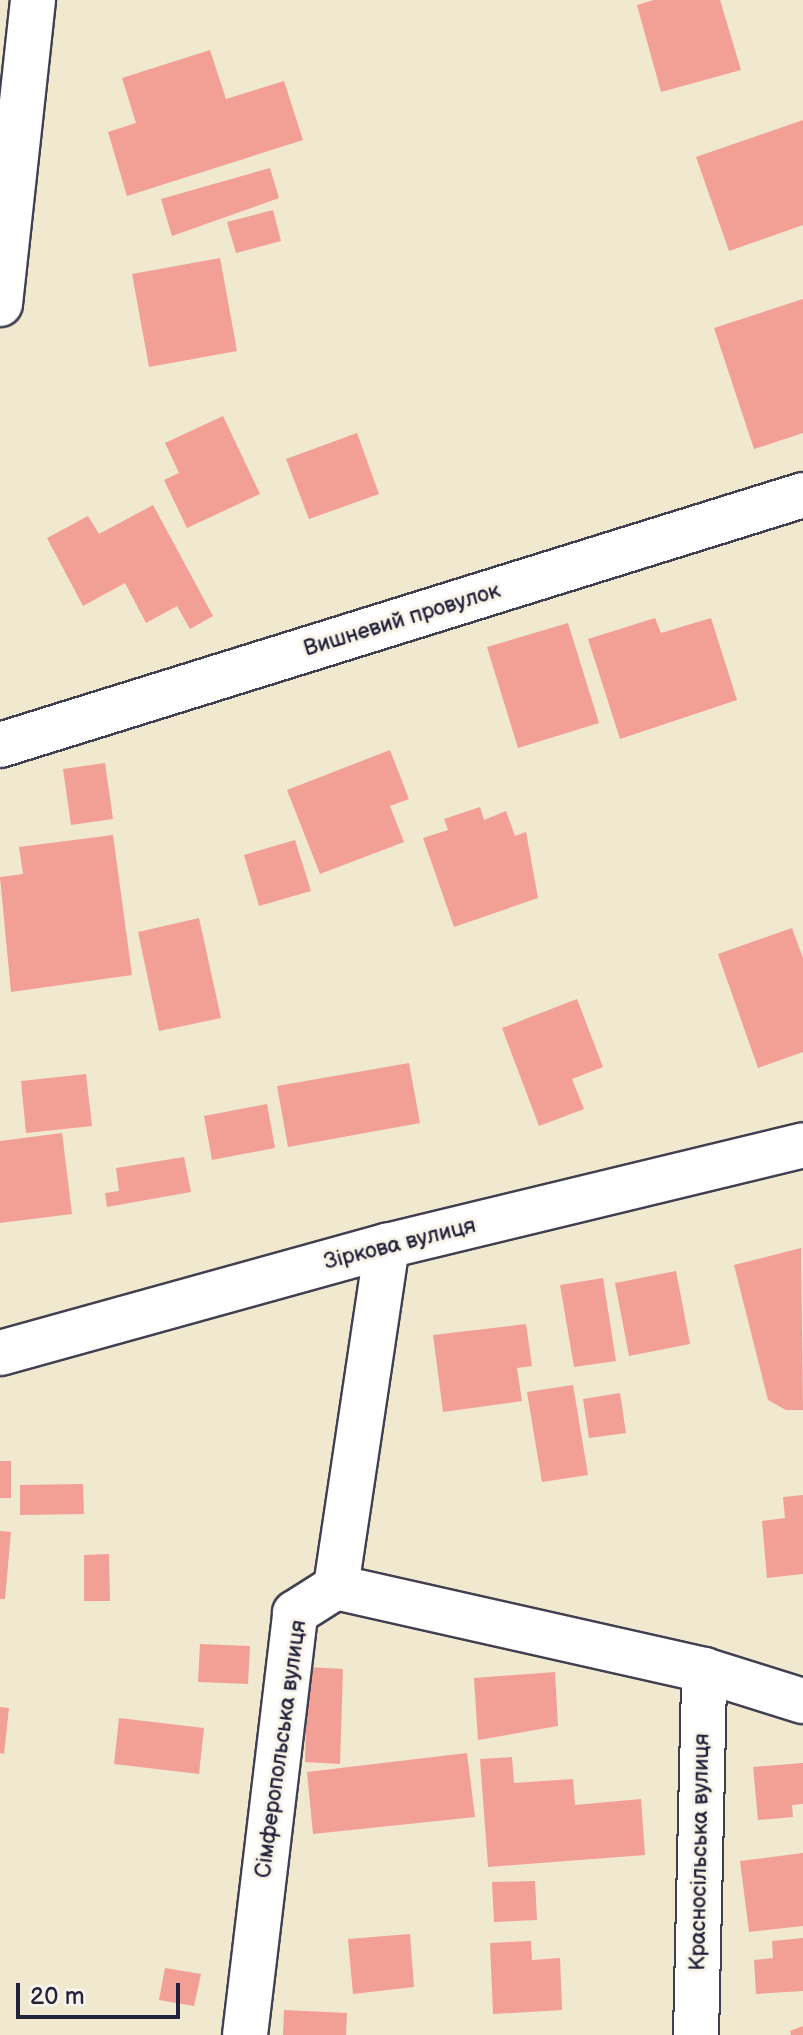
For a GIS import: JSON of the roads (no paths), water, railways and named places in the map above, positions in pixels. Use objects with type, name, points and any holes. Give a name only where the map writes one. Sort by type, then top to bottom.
[{"type":"street","points":[[0,304],[33,0]]},
{"type":"street","name":"Вишневий провулок","points":[[0,745],[803,495]]},
{"type":"street","name":"Зіркова вулиця","points":[[0,1353],[387,1246],[803,1145]]},
{"type":"street","points":[[387,1246],[336,1587],[704,1670],[803,1701]]},
{"type":"street","name":"Сімферопольська вулиця","points":[[245,2035],[295,1613],[336,1587]]},
{"type":"street","name":"Красносільська вулиця","points":[[696,2035],[704,1670]]}]
